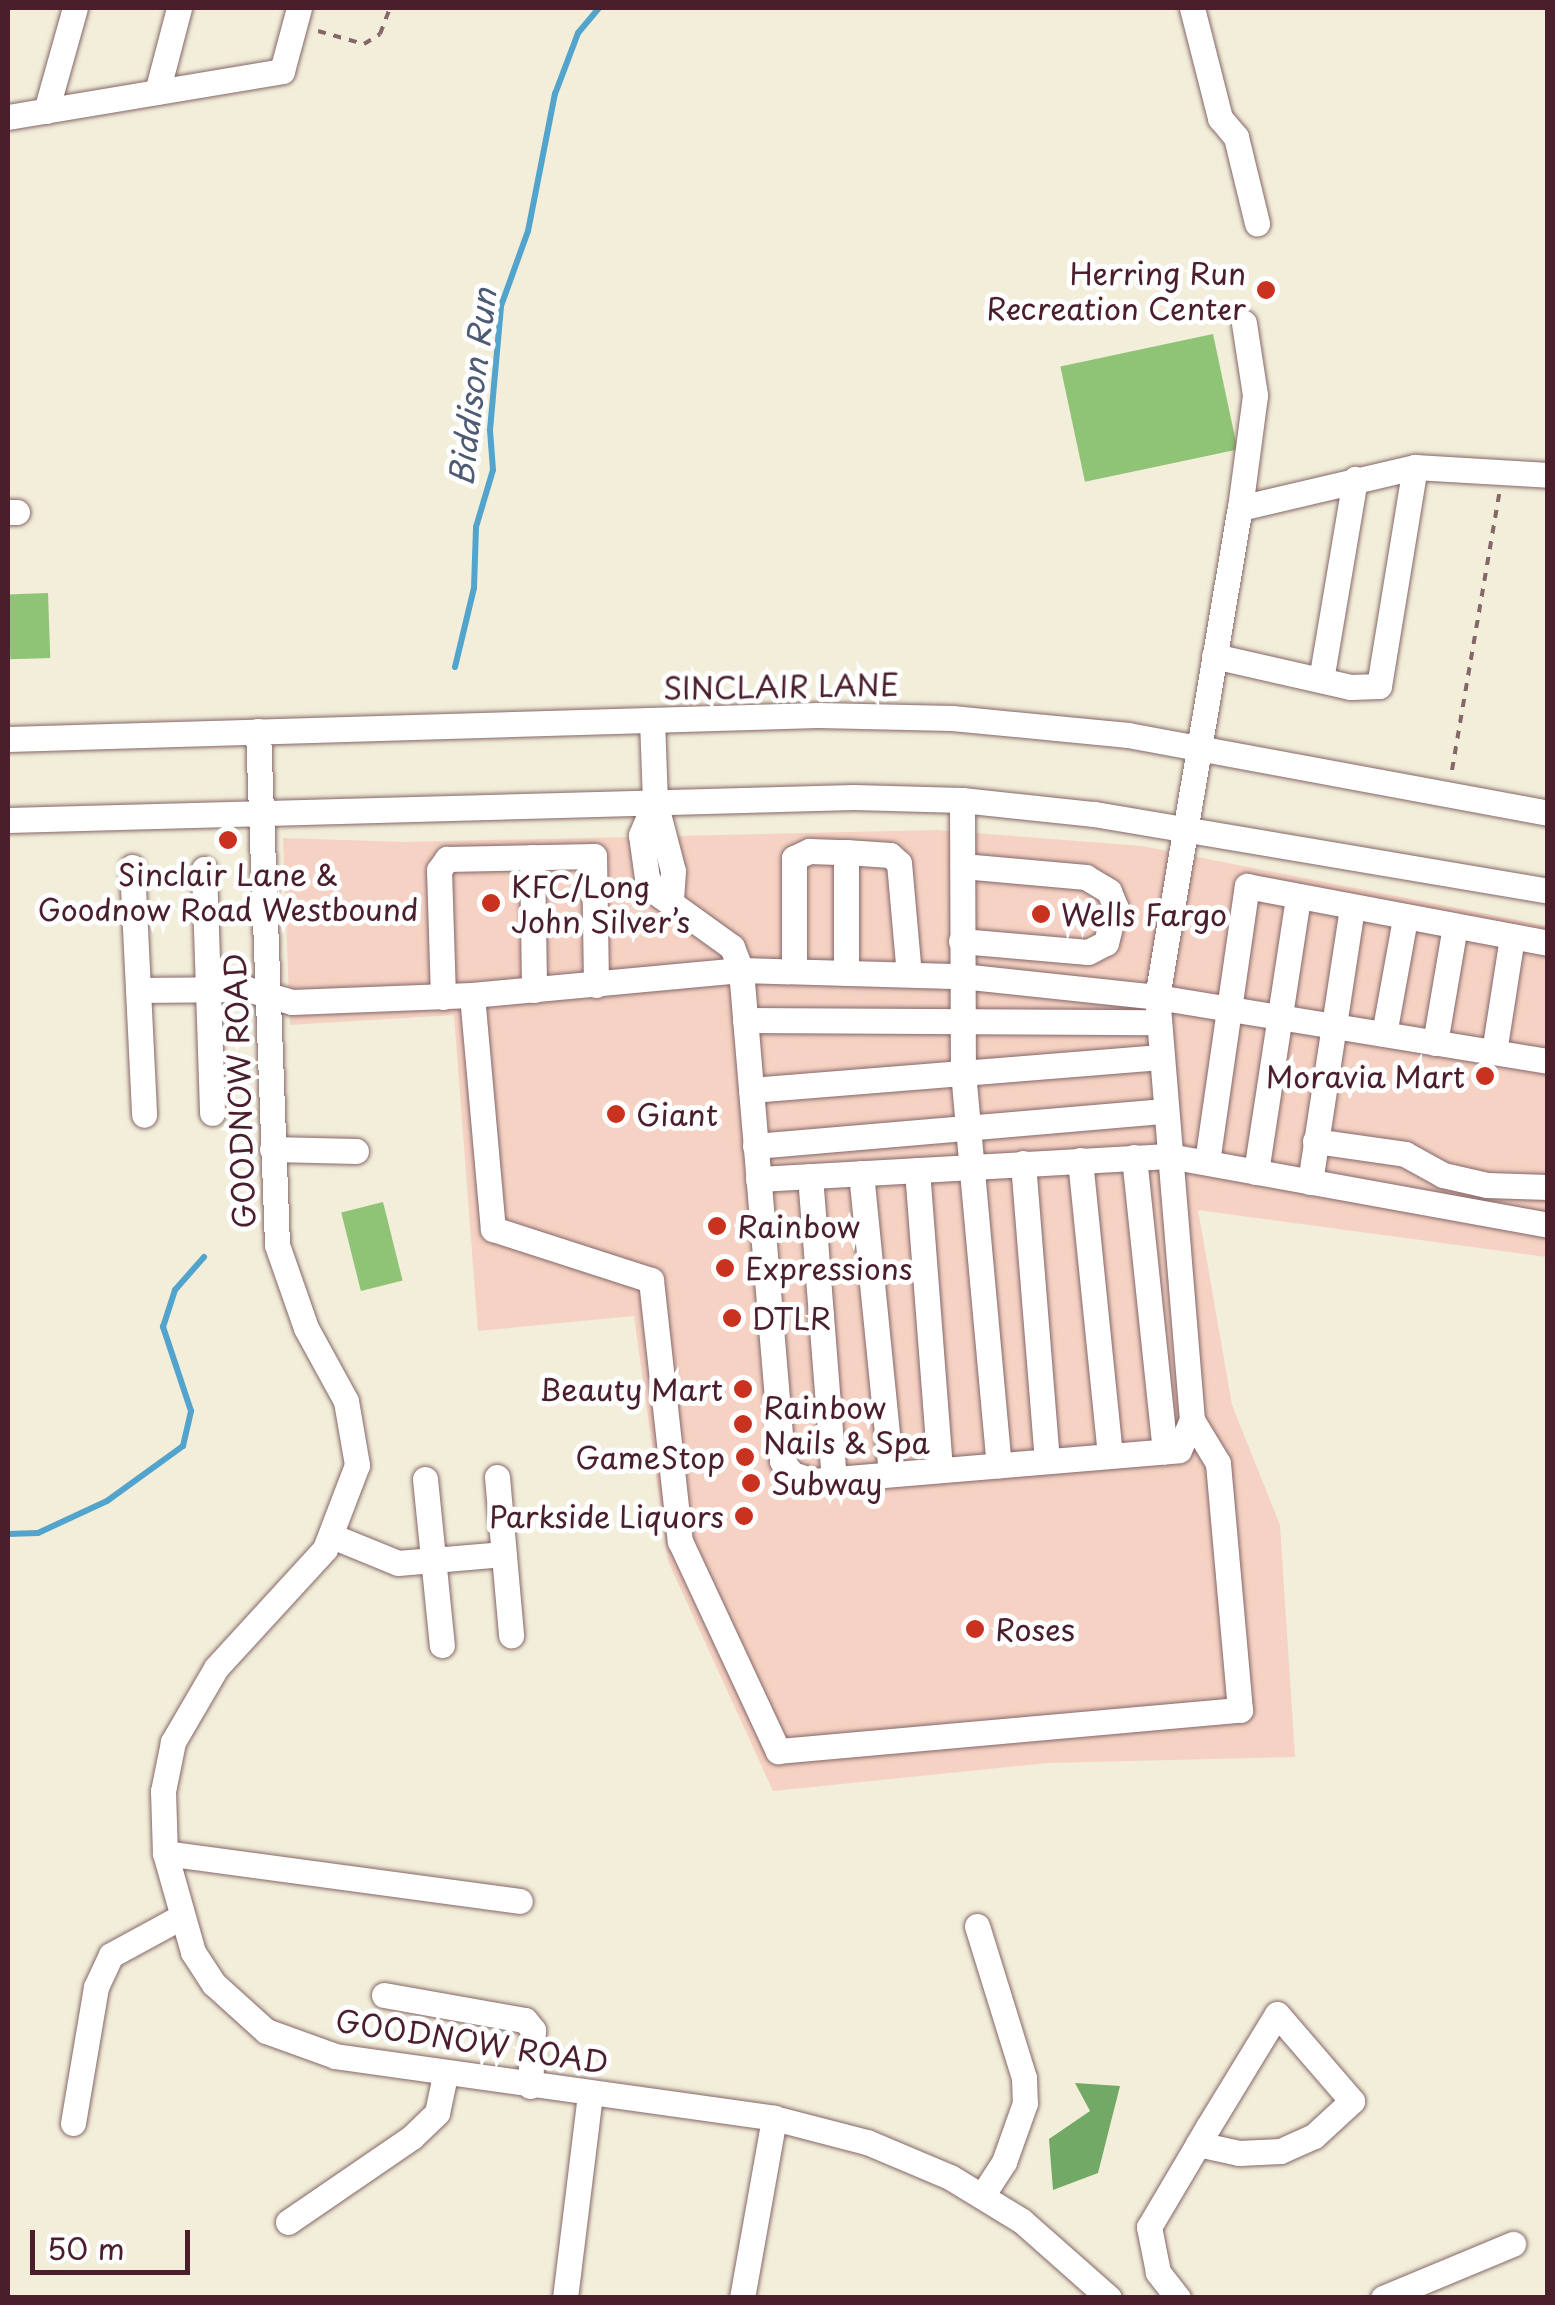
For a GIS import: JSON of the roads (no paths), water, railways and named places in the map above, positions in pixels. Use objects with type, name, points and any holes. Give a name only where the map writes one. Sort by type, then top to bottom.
[{"type":"street","points":[[46,111],[75,8]]},
{"type":"street","points":[[157,92],[179,8]]},
{"type":"street","points":[[1192,8],[1220,118],[1236,137],[1257,223]]},
{"type":"street","points":[[8,118],[282,71],[297,16]]},
{"type":"street","points":[[652,720],[655,802],[673,870],[670,902],[732,947],[741,970],[782,1461],[802,1479],[834,1479],[1165,1451],[1188,1440],[1192,1420],[1157,1009],[1255,395],[1244,323]]},
{"type":"street","points":[[1240,508],[1416,466],[1548,475]]},
{"type":"street","points":[[1214,656],[1371,690],[1380,686],[1416,466]]},
{"type":"street","points":[[1320,680],[1356,479]]},
{"type":"street","name":"SINCLAIR LANE","points":[[8,738],[652,720],[952,718],[1199,746],[1548,814]]},
{"type":"street","name":"GOODNOW ROAD","points":[[258,731],[275,1228],[288,1285],[354,1424],[355,1476],[332,1536],[191,1703],[173,1742],[163,1792],[166,1853],[179,1918],[214,1984],[266,2031],[335,2056],[774,2118],[867,2142],[982,2196],[1022,2221],[1108,2298]]},
{"type":"street","points":[[962,800],[961,976],[966,1127],[1000,1465]]},
{"type":"street","points":[[8,820],[655,802],[962,800],[1184,830],[1548,891]]},
{"type":"street","points":[[794,972],[794,858],[809,851],[890,855],[899,862],[910,974]]},
{"type":"street","points":[[846,852],[846,973]]},
{"type":"street","points":[[444,997],[438,870],[447,859],[594,856],[596,984]]},
{"type":"street","points":[[532,857],[534,990]]},
{"type":"street","points":[[961,941],[1088,952],[1106,943],[1114,906],[1108,891],[1086,877],[962,866]]},
{"type":"street","points":[[132,867],[144,1116]]},
{"type":"street","points":[[204,869],[212,1114]]},
{"type":"street","points":[[1207,1162],[1248,886],[1548,944]]},
{"type":"street","points":[[1256,1172],[1298,896]]},
{"type":"street","points":[[1310,1182],[1352,907]]},
{"type":"street","points":[[1384,1034],[1405,918]]},
{"type":"street","points":[[1435,1043],[1456,926]]},
{"type":"street","points":[[1494,1052],[1512,937]]},
{"type":"street","points":[[138,990],[268,993],[292,1002],[444,997],[741,970],[961,976],[1157,1009]]},
{"type":"street","points":[[472,995],[493,1229],[650,1280],[680,1541],[778,1751],[1240,1710],[1218,1464],[1192,1420]]},
{"type":"street","points":[[745,1020],[962,1021],[1227,1008],[1494,1052],[1546,1055]]},
{"type":"street","points":[[751,1090],[1161,1057]]},
{"type":"street","points":[[755,1146],[1166,1111]]},
{"type":"street","points":[[1315,1142],[1405,1154],[1443,1175],[1486,1185],[1548,1187]]},
{"type":"street","points":[[272,1149],[356,1151]]},
{"type":"street","points":[[758,1179],[1169,1156],[1548,1225]]},
{"type":"street","points":[[1134,1158],[1165,1451]]},
{"type":"street","points":[[1080,1160],[1110,1455]]},
{"type":"street","points":[[1023,1163],[1047,1460]]},
{"type":"street","points":[[917,1170],[940,1470]]},
{"type":"street","points":[[861,1173],[891,1474]]},
{"type":"street","points":[[810,1176],[834,1479]]},
{"type":"street","points":[[1484,1214],[1486,1185]]},
{"type":"street","points":[[497,1477],[511,1635]]},
{"type":"street","points":[[426,1479],[442,1645]]},
{"type":"street","points":[[332,1536],[374,1558],[504,1554]]},
{"type":"street","points":[[166,1853],[520,1901]]},
{"type":"street","points":[[72,2123],[96,1987],[112,1955],[179,1918]]},
{"type":"street","points":[[977,1926],[1024,2078],[1024,2103],[1004,2162],[982,2196]]},
{"type":"street","points":[[384,1996],[525,2020],[534,2030],[530,2086]]},
{"type":"street","points":[[1178,2298],[1158,2272],[1149,2227],[1198,2144],[1277,2014],[1352,2101],[1314,2136],[1280,2151],[1239,2153],[1198,2144]]},
{"type":"street","points":[[288,2222],[412,2137],[437,2113],[446,2074]]},
{"type":"street","points":[[565,2298],[590,2093]]},
{"type":"street","points":[[742,2298],[774,2118]]},
{"type":"street","points":[[1383,2298],[1513,2244]]},
{"type":"waterway","name":"Biddison Run","points":[[455,667],[474,588],[476,527],[493,470],[490,430],[501,306],[528,231],[555,94],[578,33],[599,8]]},
{"type":"waterway","name":"Biddison Run","points":[[8,1534],[38,1533],[107,1501],[183,1446],[191,1411],[163,1327],[175,1290],[204,1257]]},
{"type":"place","name":"Herring Run Recreation Center","points":[[1266,290]]},
{"type":"place","name":"Sinclair Lane & Goodnow Road Westbound","points":[[228,840]]},
{"type":"place","name":"KFC/Long John Silver’s","points":[[491,903]]},
{"type":"place","name":"Wells Fargo","points":[[1041,914]]},
{"type":"place","name":"Moravia Mart","points":[[1485,1076]]},
{"type":"place","name":"Giant","points":[[616,1114]]},
{"type":"place","name":"Rainbow","points":[[717,1226]]},
{"type":"place","name":"Expressions","points":[[725,1268]]},
{"type":"place","name":"DTLR","points":[[732,1318]]},
{"type":"place","name":"Beauty Mart","points":[[743,1389]]},
{"type":"place","name":"Rainbow Nails & Spa","points":[[743,1424]]},
{"type":"place","name":"GameStop","points":[[745,1457]]},
{"type":"place","name":"Subway","points":[[751,1483]]},
{"type":"place","name":"Parkside Liquors","points":[[744,1516]]},
{"type":"place","name":"Roses","points":[[975,1629]]}]
